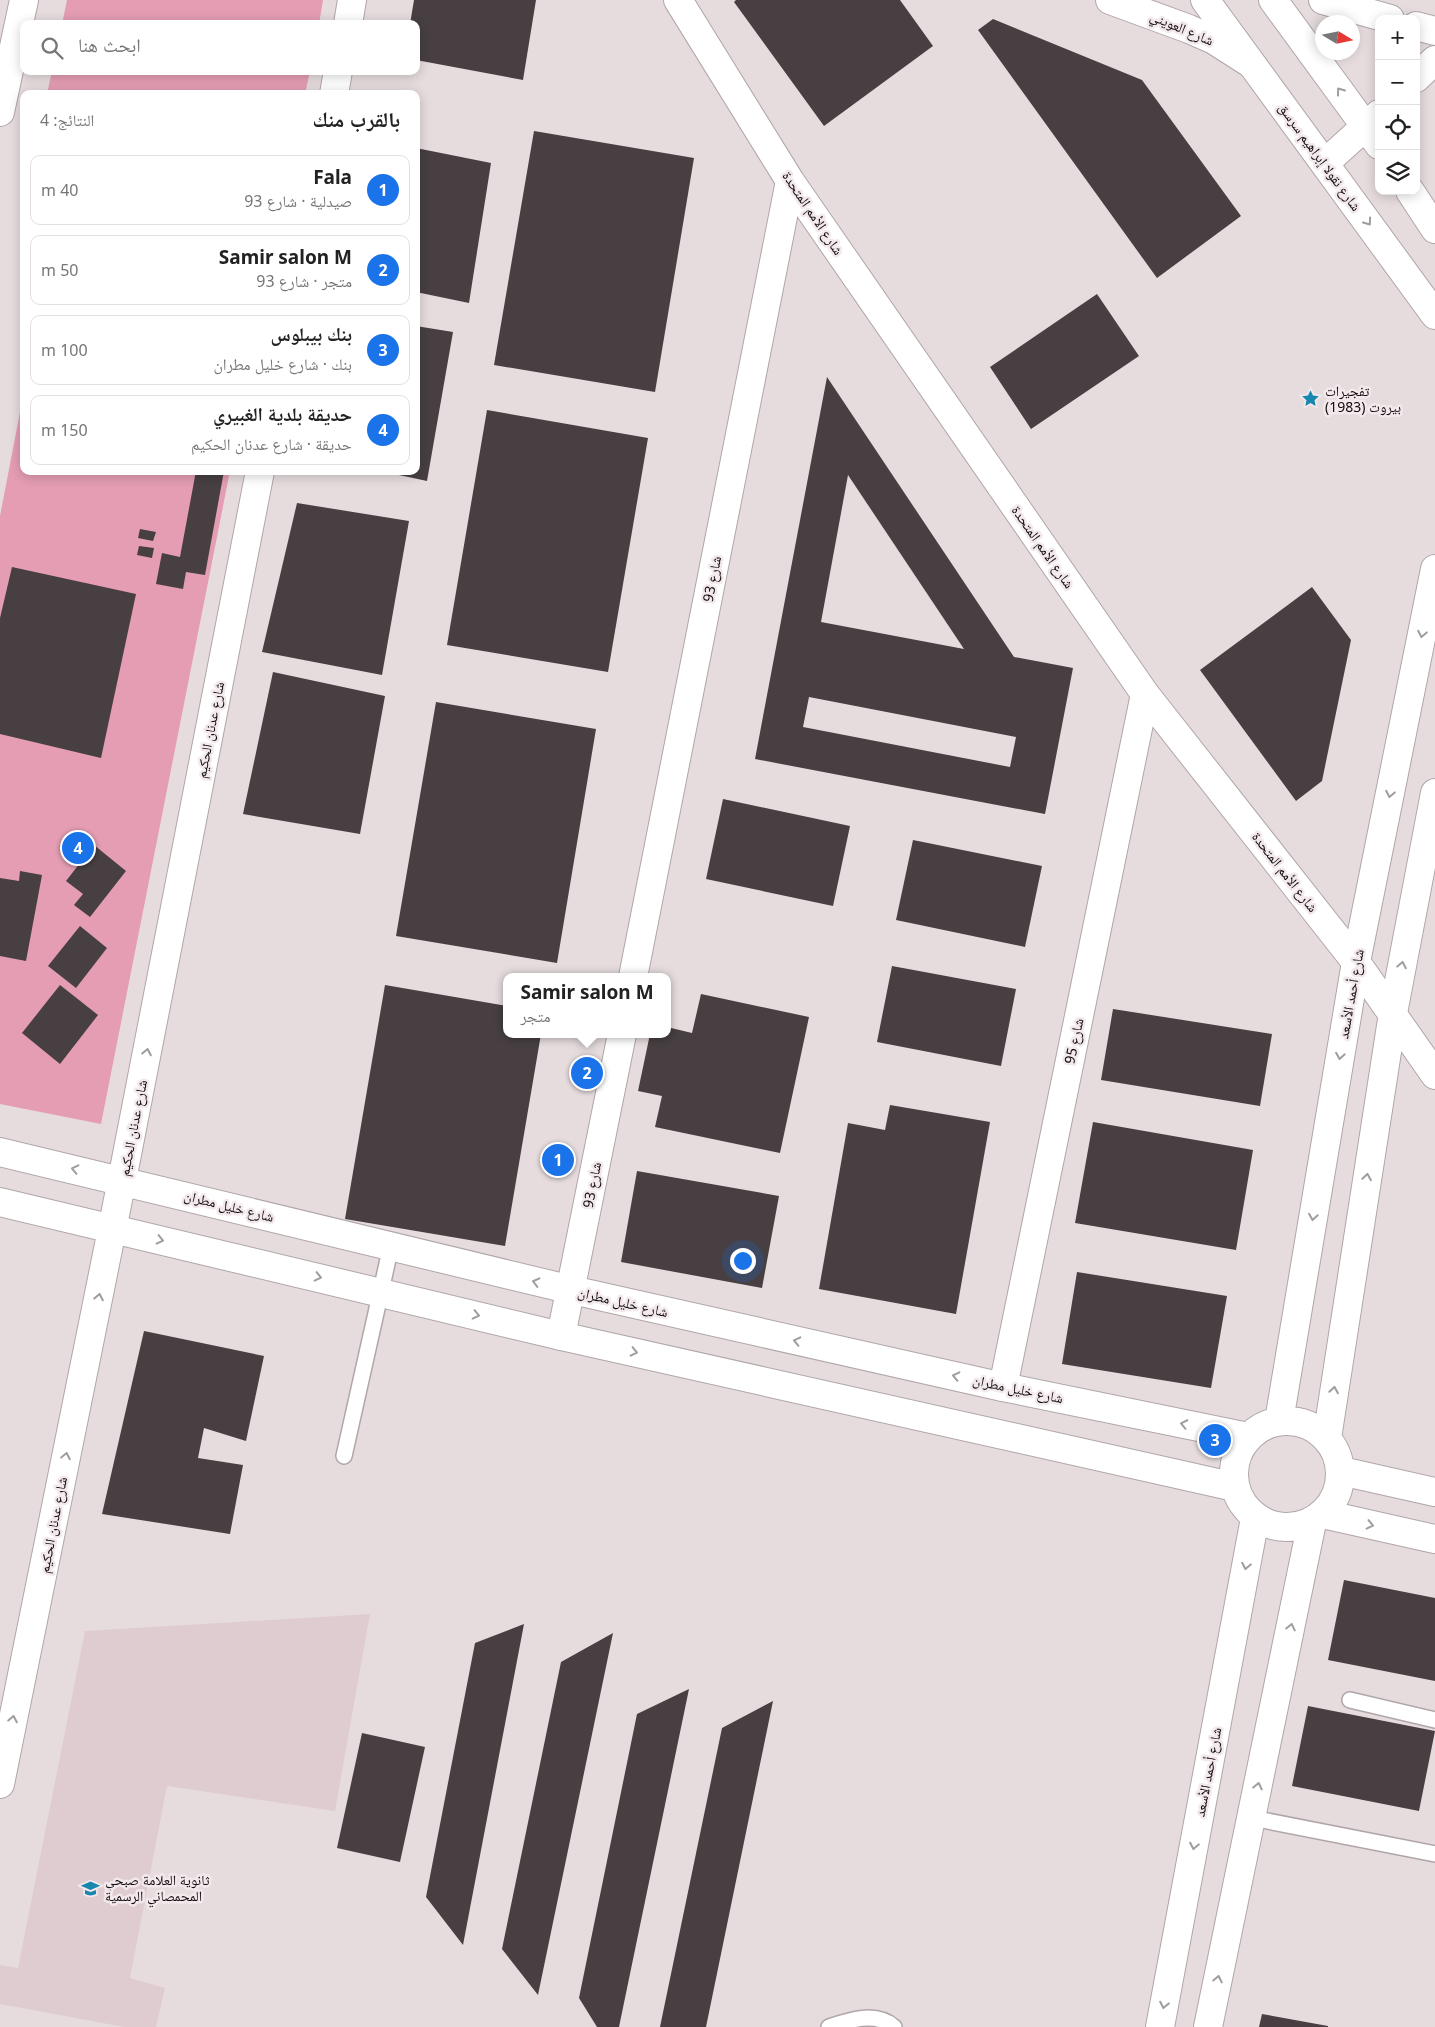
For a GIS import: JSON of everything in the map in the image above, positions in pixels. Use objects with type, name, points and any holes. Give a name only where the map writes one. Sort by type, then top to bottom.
[{"type":"street","points":[[0,112],[24,0]]},
{"type":"street","points":[[349,20],[352,0]]},
{"type":"street","name":"شارع الأمم المتحدة","points":[[678,0],[790,181],[1145,694],[1356,962],[1435,1075]]},
{"type":"street","name":"شارع العويني","points":[[1110,0],[1214,40],[1250,63]]},
{"type":"street","name":"شارع نقولا إبراهيم سرسق","points":[[1205,0],[1435,315]]},
{"type":"street","points":[[1273,0],[1375,128],[1325,163]]},
{"type":"street","points":[[1323,0],[1376,15]]},
{"type":"street","points":[[1420,27],[1435,31]]},
{"type":"street","points":[[1420,74],[1435,60]]},
{"type":"street","points":[[335,90],[337,75]]},
{"type":"street","name":"شارع 93","points":[[634,973],[790,181]]},
{"type":"street","points":[[1413,195],[1435,229]]},
{"type":"street","name":"شارع عدنان الحكيم","points":[[0,1784],[113,1228],[259,475]]},
{"type":"street","name":"شارع أحمد الأسعد","points":[[1279,1422],[1356,962],[1435,569]]},
{"type":"street","name":"شارع 95","points":[[1003,1387],[1145,694]]},
{"type":"street","points":[[1326,1438],[1393,1013],[1435,794]]},
{"type":"street","name":"شارع 93","points":[[561,1336],[572,1290],[621,1038]]},
{"type":"street","name":"شارع خليل مطران","points":[[0,1152],[572,1290],[1003,1387],[1248,1437]]},
{"type":"street","points":[[0,1202],[561,1336],[1235,1486]]},
{"type":"street","points":[[1292,1421],[1317,1430],[1326,1438],[1338,1458],[1341,1471],[1340,1486],[1334,1499],[1318,1518],[1298,1527],[1283,1528],[1268,1525],[1255,1518],[1246,1509],[1235,1486],[1236,1460],[1248,1437],[1268,1424],[1279,1422],[1292,1421]]},
{"type":"street","points":[[1341,1471],[1435,1492]]},
{"type":"street","name":"شارع أحمد الأسعد","points":[[1160,2027],[1255,1518]]},
{"type":"street","points":[[1318,1518],[1435,1539]]},
{"type":"street","points":[[1208,2027],[1318,1518]]},
{"type":"lane","points":[[344,1456],[391,1246]]},
{"type":"lane","points":[[1350,1700],[1435,1720]]},
{"type":"lane","points":[[1252,1818],[1435,1854]]},
{"type":"lane","points":[[828,2027],[861,2017],[888,2022],[894,2027]]},
{"type":"shaded area","points":[[67,0],[323,0],[320,20],[63,20]]},
{"type":"shaded area","points":[[51,75],[309,75],[306,90],[48,90]]},
{"type":"shaded area","points":[[20,412],[20,475],[229,475],[101,1124],[0,1104],[0,516]]},
{"type":"shaded area","name":"ثانوية العلامة صبحي المحمصاني الرسمية","points":[[370,1614],[335,1811],[167,1786],[130,1978],[165,1988],[156,2027],[124,2027],[0,2004],[0,1965],[18,1968],[85,1631]]},
{"type":"building","points":[[414,0],[536,0],[523,80],[420,61],[420,20],[411,20]]},
{"type":"building","points":[[736,0],[900,0],[933,46],[824,126],[734,2]]},
{"type":"building","points":[[993,19],[1142,80],[1241,216],[1157,278],[978,30]]},
{"type":"building","points":[[534,131],[694,158],[655,392],[494,365]]},
{"type":"building","points":[[420,149],[491,163],[469,303],[420,293]]},
{"type":"building","points":[[1097,294],[1139,356],[1031,429],[990,367]]},
{"type":"building","points":[[420,327],[453,332],[427,481],[399,475],[420,475]]},
{"type":"building","points":[[827,377],[1014,657],[1073,668],[1045,814],[755,759]],"holes":[[[848,475],[964,649],[821,622]],[[809,697],[1016,737],[1010,767],[803,727]]]},
{"type":"building","points":[[487,410],[648,438],[608,672],[447,645]]},
{"type":"building","points":[[195,475],[223,475],[205,575],[186,572],[183,589],[156,584],[162,553],[180,557]]},
{"type":"building","points":[[297,503],[409,521],[382,675],[262,652]]},
{"type":"building","points":[[140,529],[156,532],[153,541],[138,538]]},
{"type":"building","points":[[139,546],[154,548],[152,558],[137,555]]},
{"type":"building","points":[[12,567],[136,594],[101,758],[0,734],[0,618]]},
{"type":"building","points":[[1312,587],[1351,640],[1322,781],[1296,801],[1200,670]]},
{"type":"building","points":[[273,672],[385,696],[360,834],[243,814]]},
{"type":"building","points":[[436,702],[596,729],[557,963],[396,936]]},
{"type":"building","points":[[723,799],[850,826],[833,906],[706,879]]},
{"type":"building","points":[[913,840],[1042,866],[1025,947],[896,920]]},
{"type":"building","points":[[94,845],[126,871],[90,917],[74,905],[83,894],[66,881]]},
{"type":"building","points":[[20,871],[42,875],[26,961],[0,956],[0,878],[19,881]]},
{"type":"building","points":[[80,926],[107,948],[76,988],[48,966]]},
{"type":"building","points":[[892,966],[1016,989],[1001,1066],[877,1042]]},
{"type":"building","points":[[60,985],[98,1015],[60,1064],[22,1033]]},
{"type":"building","points":[[385,985],[503,1005],[503,1038],[540,1038],[505,1246],[345,1219]]},
{"type":"building","points":[[701,994],[809,1017],[780,1153],[655,1127],[662,1096],[638,1091],[649,1038],[671,1038],[671,1028],[692,1033]]},
{"type":"building","points":[[1113,1009],[1272,1034],[1260,1106],[1101,1080]]},
{"type":"building","points":[[890,1105],[990,1122],[956,1314],[819,1289],[848,1123],[885,1130]]},
{"type":"building","points":[[1093,1122],[1253,1150],[1236,1250],[1075,1223]]},
{"type":"building","points":[[637,1171],[779,1196],[762,1288],[621,1262]]},
{"type":"building","points":[[1077,1272],[1227,1296],[1211,1388],[1062,1364]]},
{"type":"building","points":[[144,1331],[264,1356],[246,1441],[204,1428],[198,1458],[243,1465],[230,1534],[102,1514]]},
{"type":"building","points":[[1344,1580],[1435,1598],[1435,1681],[1328,1660]]},
{"type":"building","points":[[524,1624],[463,1945],[426,1897],[475,1643]]},
{"type":"building","points":[[613,1633],[538,1995],[502,1949],[561,1662]]},
{"type":"building","points":[[689,1689],[619,2027],[597,2027],[579,1998],[637,1714]]},
{"type":"building","points":[[773,1701],[706,2027],[660,2027],[722,1728]]},
{"type":"building","points":[[1308,1706],[1435,1731],[1419,1811],[1292,1786]]},
{"type":"building","points":[[362,1733],[425,1747],[400,1862],[337,1848]]},
{"type":"building","points":[[1262,2014],[1328,2026],[1328,2027],[1259,2027]]},
{"type":"place","name":"تفجيرات بيروت (1983)","points":[[1311,399]]},
{"type":"place","name":"حديقة بلدية الغبيري","points":[[78,848]]},
{"type":"place","name":"Samir salon M","points":[[587,1073]]},
{"type":"place","name":"Fala","points":[[558,1160]]},
{"type":"place","name":"بنك بيبلوس","points":[[1215,1440]]},
{"type":"place","name":"ثانوية العلامة صبحي المحمصاني الرسمية","points":[[91,1888]]}]
